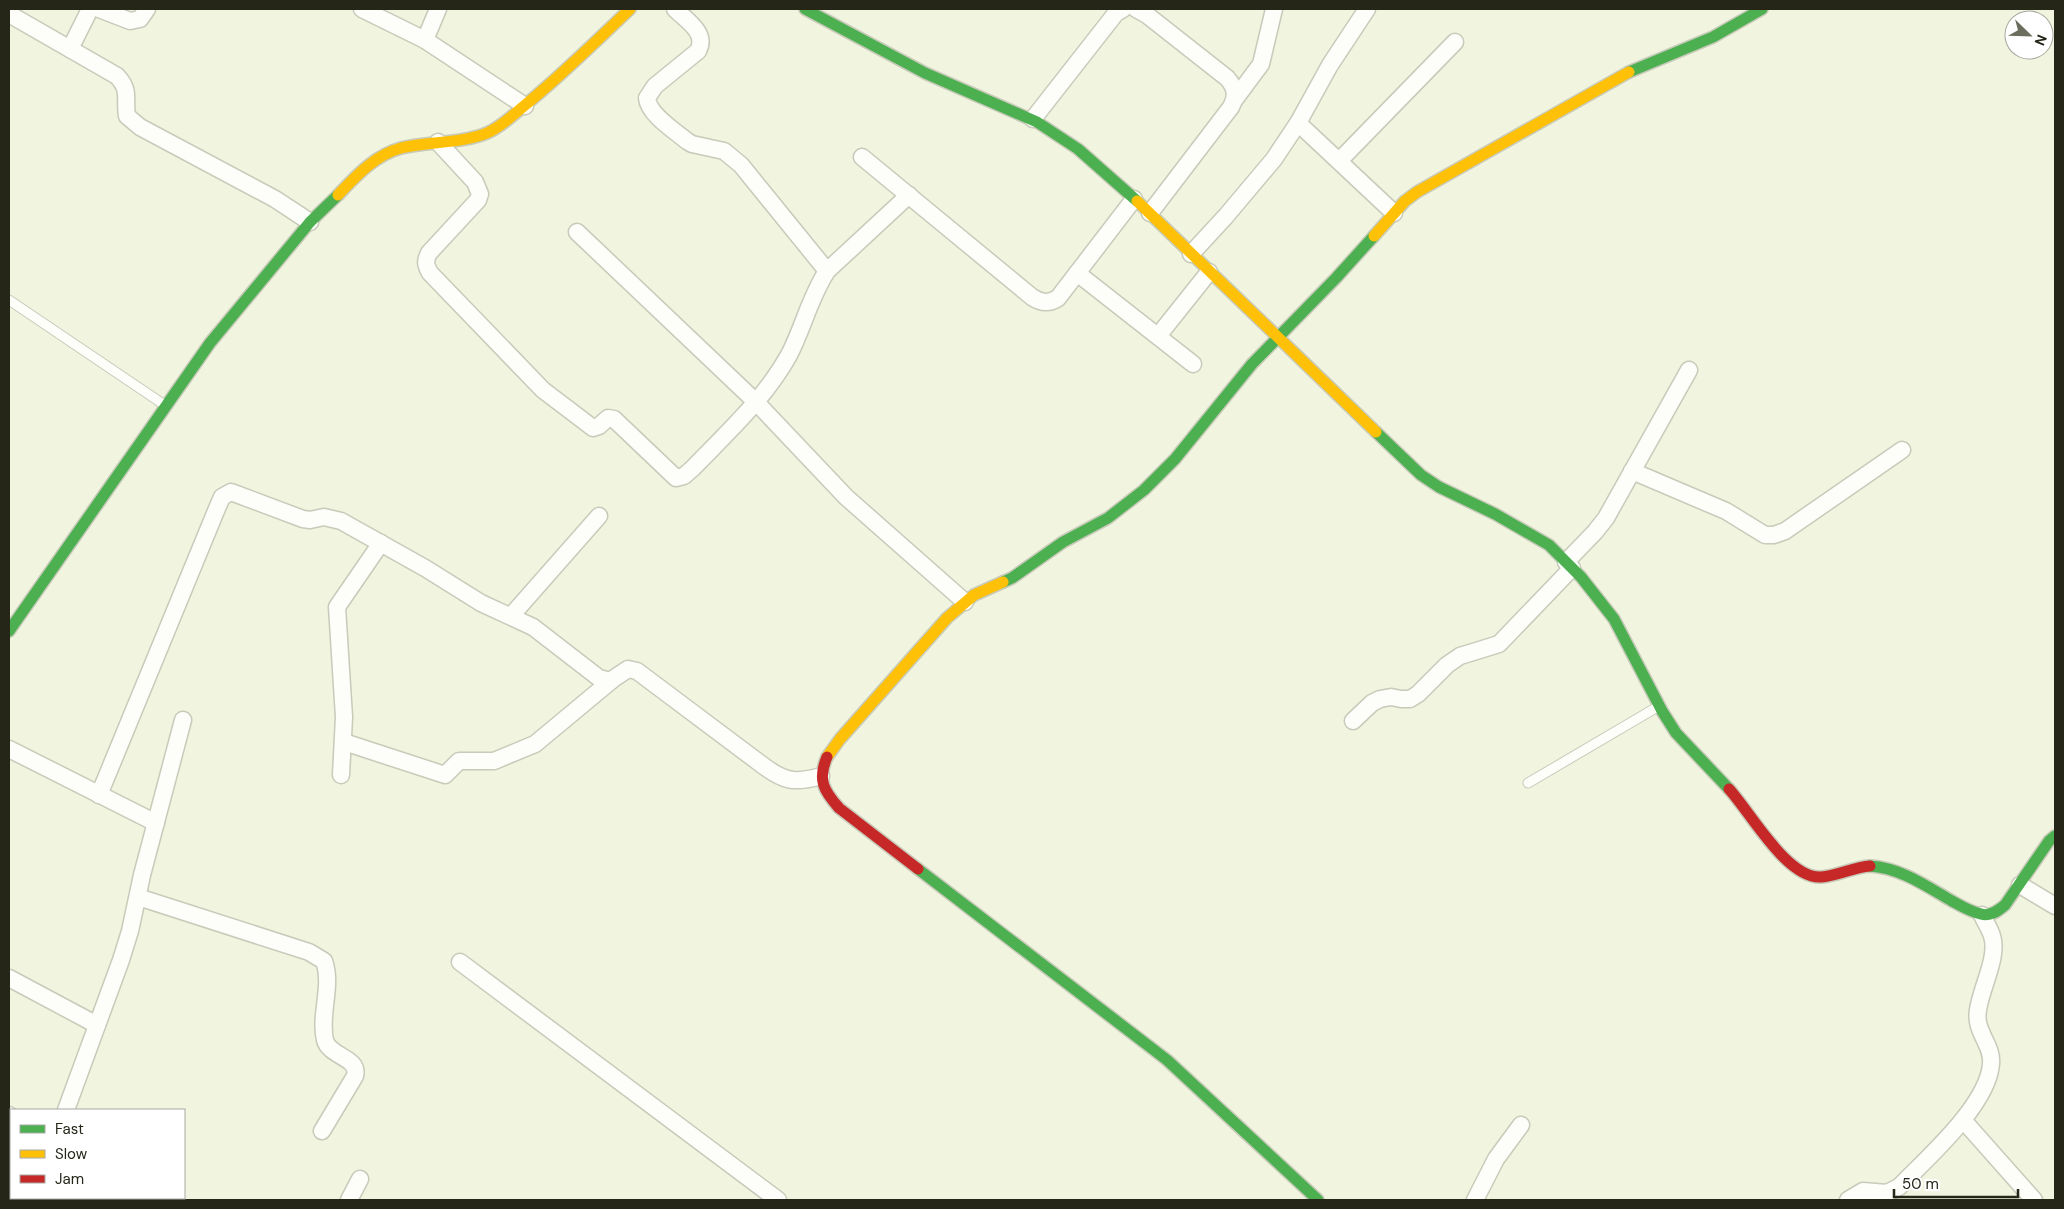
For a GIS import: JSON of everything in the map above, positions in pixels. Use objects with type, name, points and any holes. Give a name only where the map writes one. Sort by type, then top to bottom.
[{"type":"street","points":[[70,49],[90,9]]},
{"type":"street","points":[[99,9],[123,19],[136,21],[140,19],[147,9]]},
{"type":"street","points":[[362,9],[425,40],[526,106]]},
{"type":"street","points":[[425,40],[438,9]]},
{"type":"street","points":[[9,631],[210,343],[310,222],[366,166],[386,154],[401,148],[487,133],[526,106],[554,82],[630,9]]},
{"type":"street","points":[[674,9],[697,31],[701,38],[701,45],[698,51],[655,86],[647,98],[647,104],[652,111],[687,141],[692,144],[724,151],[741,165],[827,271]]},
{"type":"street","points":[[805,9],[863,41],[943,81],[1032,119],[1069,141],[1150,213],[1421,475],[1439,487],[1495,514],[1549,545],[1569,565],[1614,619],[1659,706],[1676,733],[1735,796],[1787,862],[1801,872],[1820,877],[1868,866],[1885,867],[1913,878],[1964,908],[1982,915],[1996,913],[2005,905],[2049,840],[2055,836]]},
{"type":"street","points":[[1032,119],[1116,13],[1122,9]]},
{"type":"street","points":[[1136,9],[1147,15],[1227,78],[1233,84],[1235,99]]},
{"type":"street","points":[[1150,213],[1261,64],[1274,9]]},
{"type":"street","points":[[1191,254],[1226,216],[1274,158],[1298,123],[1330,65],[1367,9]]},
{"type":"street","points":[[1318,1200],[1166,1060],[839,808],[825,792],[821,776],[824,760],[840,739],[947,618],[965,602],[982,591],[1012,578],[1063,542],[1108,518],[1144,490],[1176,459],[1252,364],[1336,278],[1394,213],[1417,192],[1634,69],[1714,37],[1759,10]]},
{"type":"street","points":[[9,14],[117,76],[124,83],[127,92],[127,116],[140,127],[275,199],[310,222]]},
{"type":"street","points":[[1339,161],[1454,42]]},
{"type":"street","points":[[1298,123],[1394,213]]},
{"type":"street","points":[[438,142],[475,182],[480,194],[478,200],[429,253],[426,265],[430,272],[543,390],[589,426],[596,428],[608,418],[614,419],[676,478],[681,478],[689,472],[756,402],[789,355],[819,284],[827,271],[909,195]]},
{"type":"street","points":[[862,157],[1038,301],[1052,302],[1058,298],[1134,198]]},
{"type":"street","points":[[577,232],[756,402],[846,497],[965,602]]},
{"type":"street","points":[[1158,336],[1210,272]]},
{"type":"street","points":[[1077,273],[1193,364]]},
{"type":"street","points":[[1353,721],[1372,703],[1380,699],[1390,697],[1410,699],[1418,694],[1447,665],[1460,656],[1499,644],[1569,565],[1606,518],[1690,370]]},
{"type":"street","points":[[1632,472],[1726,511],[1765,535],[1774,535],[1785,531],[1902,450]]},
{"type":"street","points":[[99,795],[186,581],[222,497],[226,493],[231,492],[244,496],[303,519],[310,520],[324,517],[341,521],[481,602],[533,627],[599,678],[612,680]]},
{"type":"street","points":[[511,616],[599,516]]},
{"type":"street","points":[[341,775],[344,717],[337,607],[381,543]]},
{"type":"street","points":[[344,742],[444,776],[459,761],[494,761],[535,744],[628,669],[637,670],[775,774],[788,780],[797,781],[821,776]]},
{"type":"street","points":[[66,1109],[121,960],[183,720]]},
{"type":"street","points":[[9,749],[156,823]]},
{"type":"street","points":[[2020,885],[2055,906]]},
{"type":"street","points":[[138,897],[309,952],[324,962],[326,976],[324,1040],[330,1049],[352,1064],[356,1070],[355,1076],[322,1131]]},
{"type":"street","points":[[1848,1200],[1863,1192],[1887,1193],[1899,1187],[1963,1120],[1977,1102],[1989,1076],[1992,1062],[1989,1050],[1977,1023],[1977,1010],[1993,949],[1992,937],[1982,915]]},
{"type":"street","points":[[460,962],[778,1200]]},
{"type":"street","points":[[9,978],[97,1025]]},
{"type":"street","points":[[1963,1120],[2034,1200]]},
{"type":"street","points":[[1475,1200],[1496,1159],[1521,1125]]},
{"type":"street","points":[[349,1200],[360,1179]]},
{"type":"lane","points":[[9,300],[166,406]]},
{"type":"lane","points":[[1528,783],[1659,706]]},
{"type":"traffic: fast","points":[[805,9],[925,73],[1037,122],[1078,149],[1137,201]]},
{"type":"traffic: fast","points":[[1629,72],[1713,37],[1762,9]]},
{"type":"traffic: fast","points":[[9,631],[210,343],[310,222],[338,195]]},
{"type":"traffic: fast","points":[[1003,582],[1012,578],[1063,542],[1108,518],[1144,490],[1175,459],[1252,364],[1374,236]]},
{"type":"traffic: fast","points":[[1376,432],[1421,475],[1439,487],[1495,514],[1549,545],[1581,577],[1614,619],[1662,711],[1676,733],[1729,789]]},
{"type":"traffic: fast","points":[[1870,866],[1881,867],[1903,874],[1966,909],[1988,915],[2005,905],[2049,841],[2055,836]]},
{"type":"traffic: fast","points":[[918,869],[1167,1060],[1318,1200]]},
{"type":"traffic: slow","points":[[338,195],[374,161],[392,151],[412,146],[477,137],[497,128],[578,59],[630,9]]},
{"type":"traffic: slow","points":[[1374,236],[1405,201],[1417,192],[1629,72]]},
{"type":"traffic: slow","points":[[1137,201],[1376,432]]},
{"type":"traffic: slow","points":[[827,757],[840,739],[947,618],[974,595],[1003,582]]},
{"type":"traffic: jam","points":[[827,757],[822,779],[826,790],[834,802],[839,808],[918,869]]},
{"type":"traffic: jam","points":[[1729,789],[1770,843],[1795,867],[1808,875],[1821,877],[1870,866]]}]
